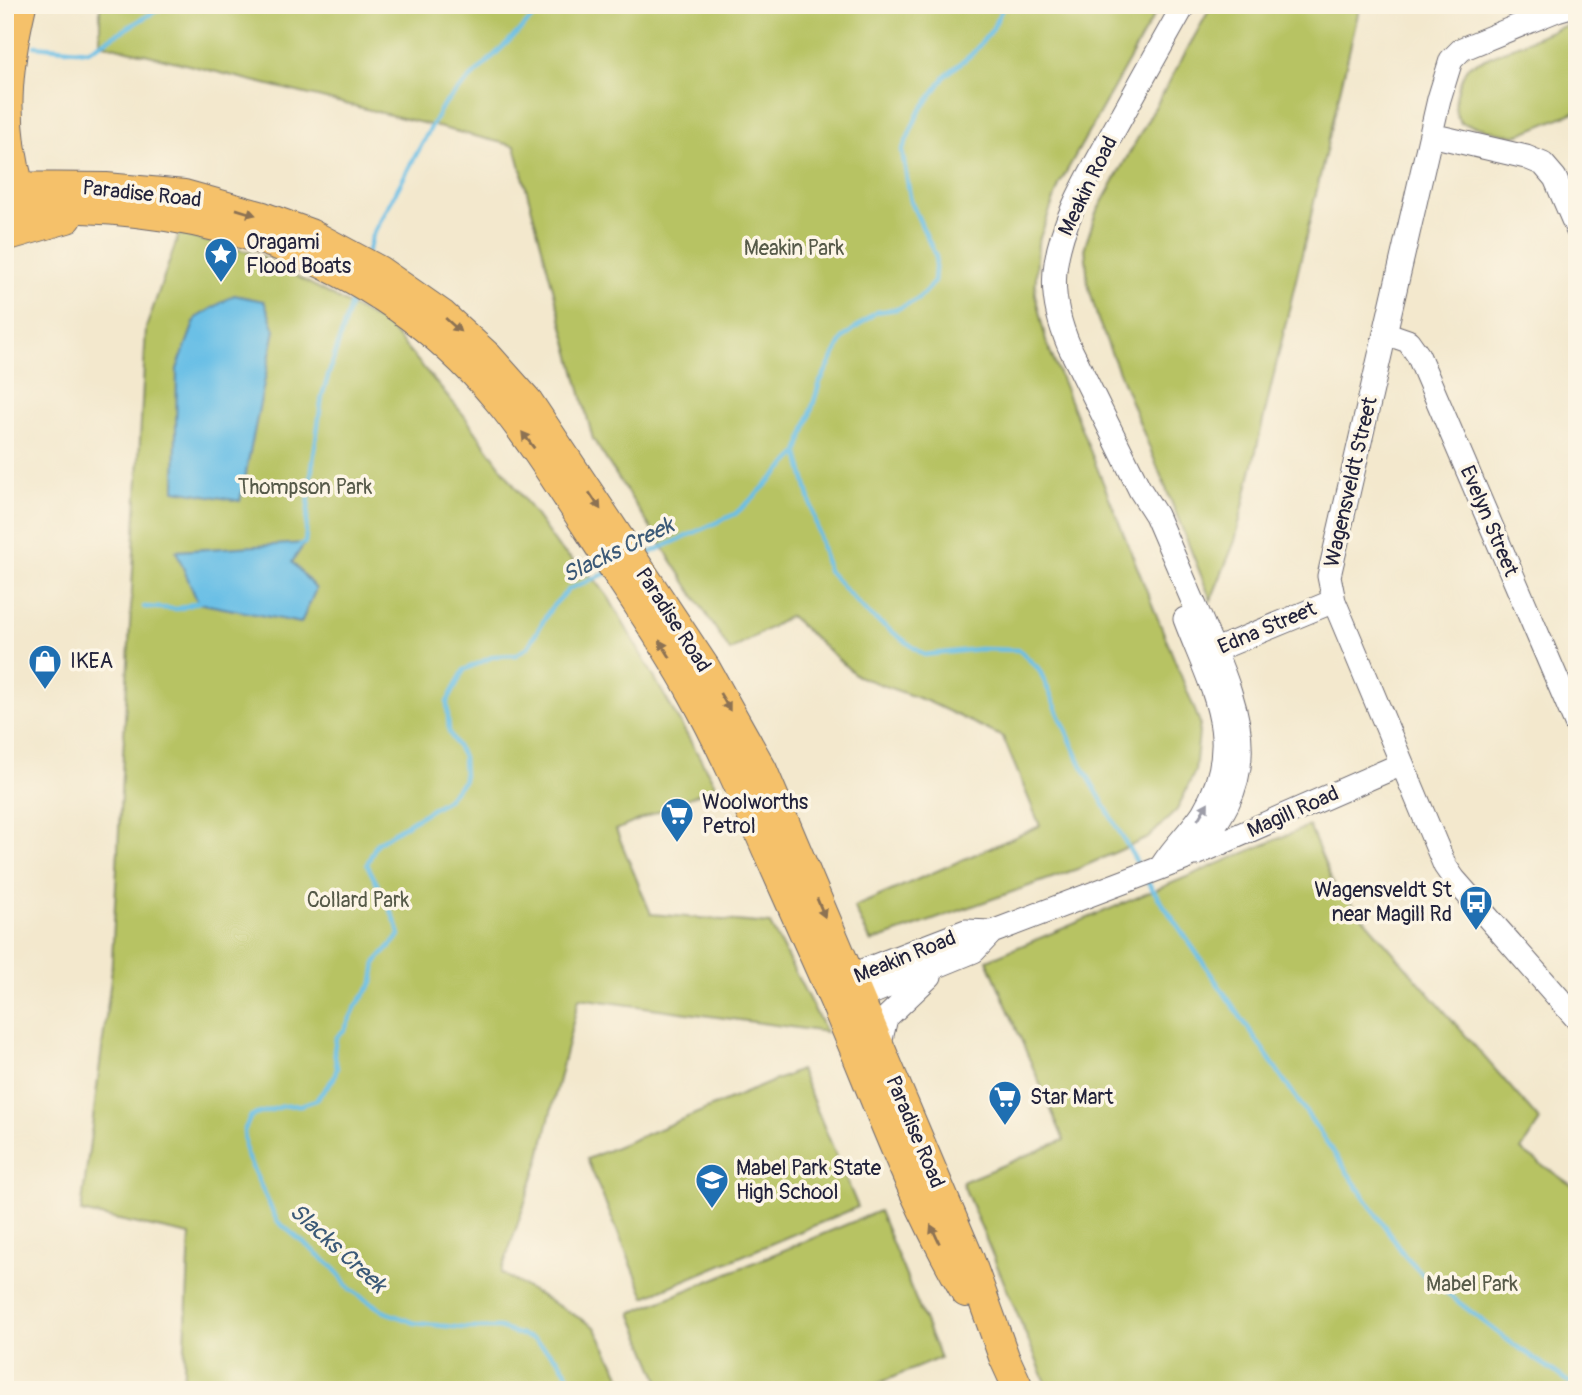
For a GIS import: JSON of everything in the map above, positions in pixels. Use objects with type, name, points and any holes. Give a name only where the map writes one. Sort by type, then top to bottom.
[{"type":"main road","points":[[10,195],[7,82],[21,5]]},
{"type":"main road","name":"Paradise Road","points":[[10,195],[106,188],[184,195],[251,213],[392,292],[442,315],[487,356],[528,402],[639,587],[879,1047],[969,1259],[1004,1357],[1019,1390]]},
{"type":"main road","name":"Paradise Road","points":[[10,195],[108,209],[144,211],[306,244]]},
{"type":"main road","points":[[5,236],[108,209]]},
{"type":"main road","name":"Paradise Road","points":[[847,990],[915,1191],[945,1256],[1004,1357]]},
{"type":"street","name":"Meakin Road","points":[[847,990],[966,932],[992,932],[1173,862],[1207,837],[1233,790],[1240,755],[1238,717],[1207,653],[1156,516],[1140,490],[1062,328],[1056,299],[1055,266],[1064,229],[1089,175],[1184,5]]},
{"type":"street","name":"Wagensveldt Street","points":[[1574,5],[1462,49],[1447,68],[1330,567],[1330,587],[1445,866],[1577,1019]]},
{"type":"street","points":[[1431,135],[1526,157],[1543,164],[1555,178],[1577,229]]},
{"type":"street","name":"Evelyn Street","points":[[1385,332],[1408,341],[1418,355],[1577,726]]},
{"type":"street","name":"Edna Street","points":[[1207,653],[1334,601]]},
{"type":"street","name":"Magill Road","points":[[1173,862],[1402,764]]},
{"type":"street","name":"Meakin Road","points":[[847,990],[946,962],[974,951],[992,932]]},
{"type":"street","points":[[879,1047],[886,1018],[946,962]]},
{"type":"green space","name":"Meakin Park","points":[[100,5],[1160,5],[1060,183],[1038,243],[1035,294],[1046,341],[1200,723],[1195,771],[1177,810],[1148,838],[1080,868],[871,942],[854,907],[1040,826],[1003,737],[929,702],[857,676],[790,616],[730,651],[593,439],[515,146],[100,43]]},
{"type":"green space","points":[[1212,5],[1360,5],[1235,541],[1211,600],[1098,320],[1088,284],[1085,246],[1096,213]]},
{"type":"green space","points":[[1577,23],[1577,111],[1515,136],[1461,123],[1457,117],[1456,103],[1461,79],[1468,66],[1558,28]]},
{"type":"green space","name":"Collard Park","points":[[179,234],[256,254],[388,326],[463,414],[559,548],[596,581],[609,598],[716,786],[616,830],[651,914],[770,924],[826,1032],[579,998],[538,1164],[501,1273],[595,1327],[628,1390],[183,1390],[190,1235],[81,1212],[111,978],[146,328]]},
{"type":"green space","name":"Mabel Park","points":[[1309,826],[1333,883],[1540,1121],[1521,1150],[1577,1189],[1577,1390],[1049,1390],[962,1182],[1064,1140],[987,960]]},
{"type":"green space","points":[[800,1070],[858,1207],[645,1297],[587,1159]]},
{"type":"green space","points":[[879,1211],[940,1358],[862,1390],[663,1390],[631,1313]]},
{"type":"water","points":[[234,295],[264,301],[275,330],[240,501],[175,490],[177,369],[196,318]]},
{"type":"water","points":[[305,543],[292,562],[316,589],[301,623],[198,603],[176,551]]},
{"type":"waterway","points":[[35,46],[88,51],[166,5]]},
{"type":"waterway","points":[[368,251],[372,236],[443,105],[546,5]]},
{"type":"waterway","name":"Slacks Creek","points":[[643,556],[735,514],[752,499],[798,453],[820,382],[844,337],[876,312],[897,309],[917,300],[934,282],[936,257],[911,202],[902,151],[918,114],[946,75],[972,54],[992,30],[1004,5]]},
{"type":"waterway","points":[[300,545],[305,543],[322,396],[354,293]]},
{"type":"waterway","points":[[798,453],[828,571],[868,614],[924,655],[979,649],[1019,650],[1039,669],[1081,764],[1140,868]]},
{"type":"waterway","name":"Slacks Creek","points":[[578,1390],[558,1359],[533,1339],[499,1328],[415,1323],[385,1312],[350,1289],[333,1267],[277,1221],[246,1154],[244,1131],[251,1116],[316,1100],[334,1078],[337,1068],[334,1051],[336,1038],[345,1029],[356,1006],[373,983],[376,962],[400,935],[367,864],[377,843],[446,800],[464,780],[463,757],[449,732],[447,702],[464,670],[494,656],[516,655],[528,647],[551,608],[569,589],[607,573]]},
{"type":"waterway","points":[[144,607],[178,609],[201,601]]},
{"type":"waterway","points":[[1147,881],[1405,1256],[1421,1273],[1510,1342],[1577,1387]]},
{"type":"place","name":"Oragami Flood Boats","points":[[221,284]]},
{"type":"place","name":"IKEA","points":[[45,691]]},
{"type":"place","name":"Woolworths Petrol","points":[[677,844]]},
{"type":"place","name":"Wagensveldt St near Magill Rd","points":[[1476,932]]},
{"type":"place","name":"Star Mart","points":[[1005,1127]]},
{"type":"place","name":"Mabel Park State High School","points":[[712,1210]]},
{"type":"park label","name":"Thompson Park","points":[[305,487]]}]
